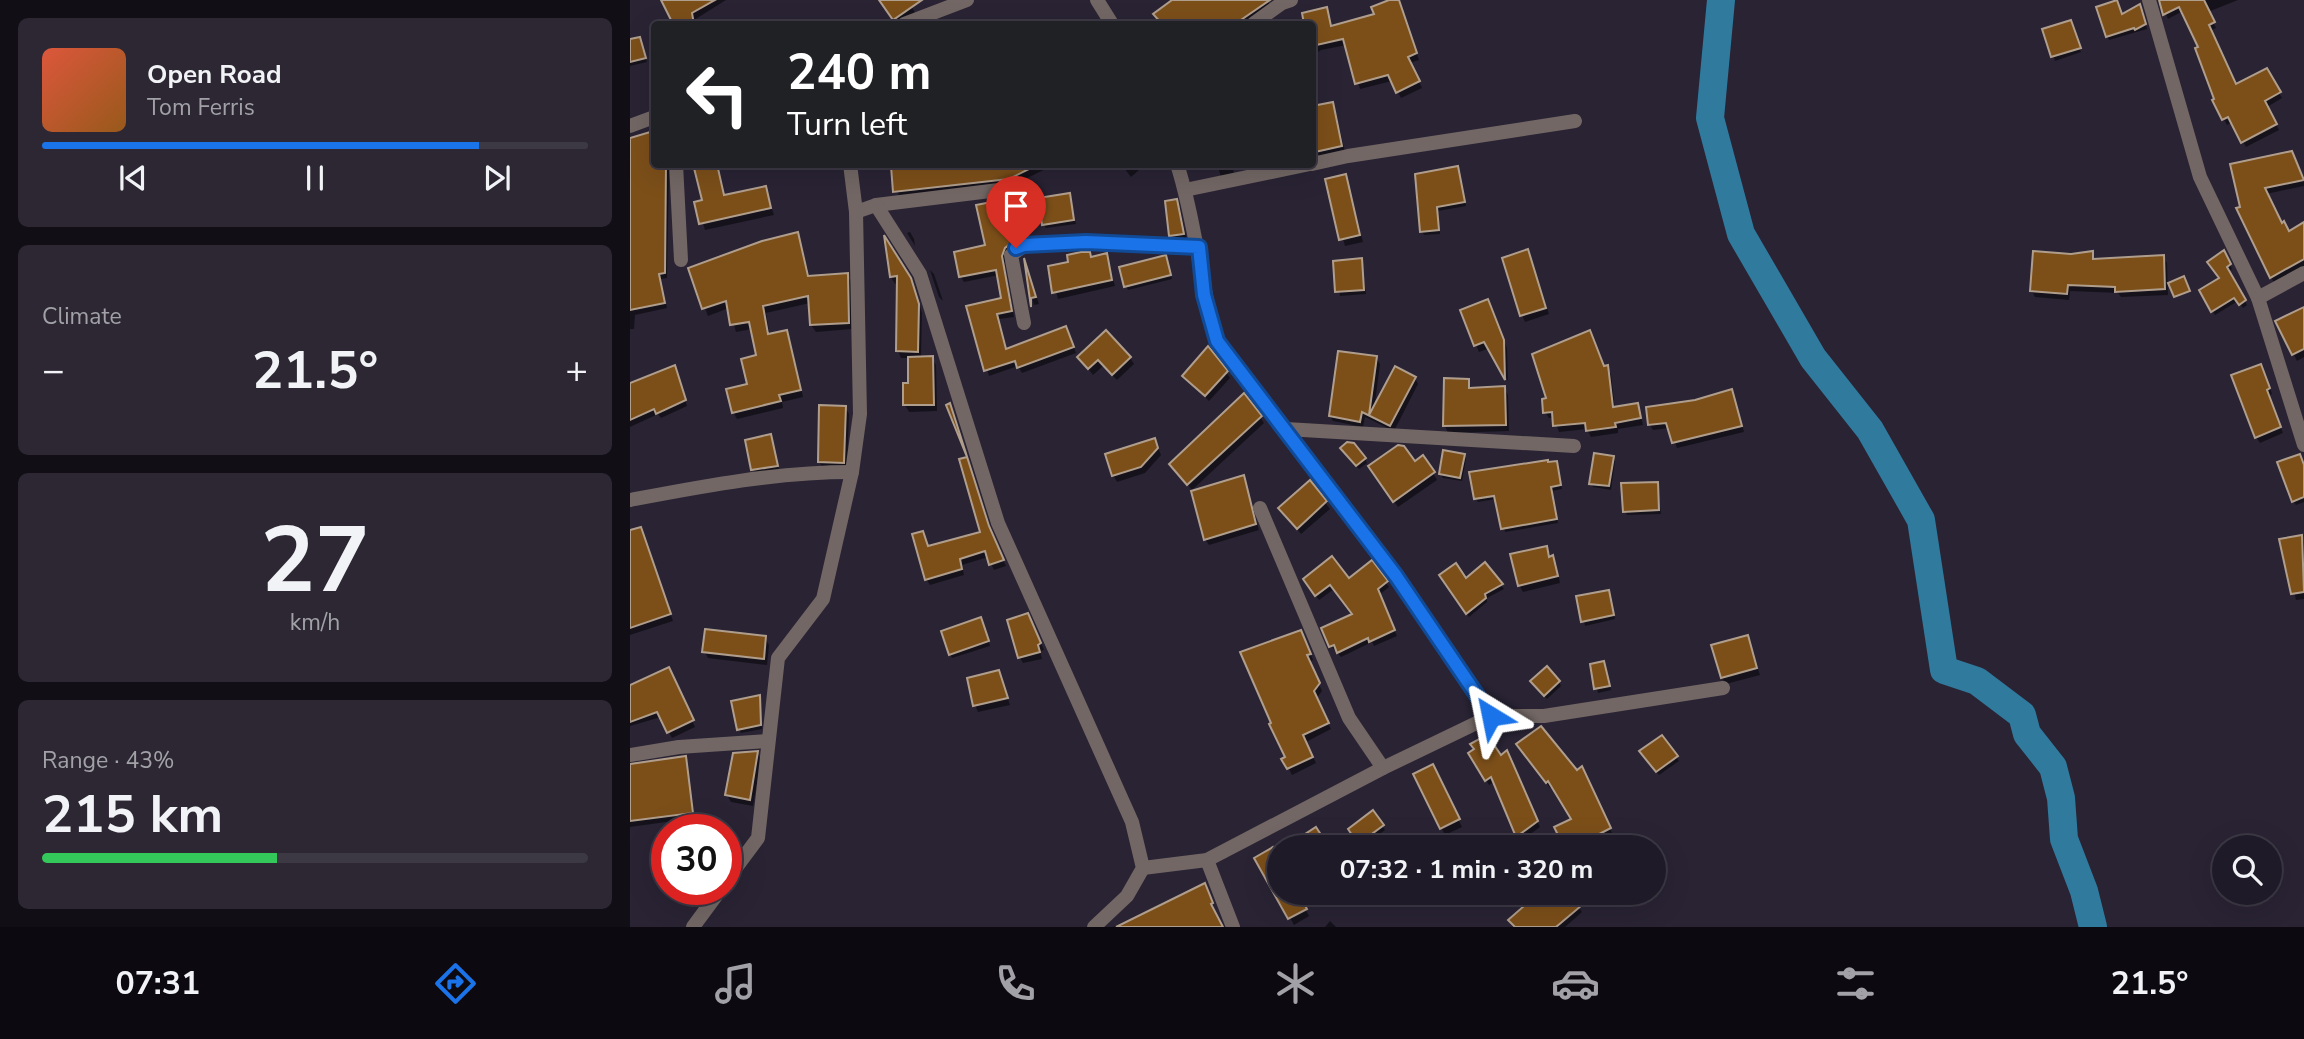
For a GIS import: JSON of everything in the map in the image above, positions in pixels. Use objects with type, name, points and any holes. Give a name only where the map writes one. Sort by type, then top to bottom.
[{"type":"street","points":[[912,21],[967,0]]},
{"type":"street","points":[[1097,0],[1110,21]]},
{"type":"street","points":[[1257,21],[1282,3],[1291,0]]},
{"type":"street","points":[[2149,0],[2200,177],[2258,298],[2304,445]]},
{"type":"street","points":[[630,126],[651,118]]},
{"type":"street","points":[[1316,163],[1575,121]]},
{"type":"street","points":[[676,168],[681,260]]},
{"type":"street","points":[[742,860],[758,838],[778,658],[823,599],[852,472],[860,414],[856,212],[850,168]]},
{"type":"street","points":[[1178,168],[1199,247],[1204,295],[1217,341],[1396,576],[1491,716]]},
{"type":"street","points":[[1185,190],[1292,168]]},
{"type":"street","points":[[856,212],[876,205],[1015,188]]},
{"type":"street","points":[[876,205],[920,274],[998,523],[1132,822],[1143,867],[1127,896],[1094,927]]},
{"type":"street","points":[[1024,323],[1011,254],[1016,248],[1024,245],[1086,242],[1199,247]]},
{"type":"street","points":[[2258,298],[2304,273]]},
{"type":"street","points":[[1286,429],[1574,446]]},
{"type":"street","points":[[630,500],[757,476],[802,472],[852,472]]},
{"type":"street","points":[[1259,508],[1349,718],[1382,768]]},
{"type":"street","points":[[1143,867],[1207,860],[1382,768],[1491,716],[1544,716],[1723,688]]},
{"type":"street","points":[[630,755],[679,747],[768,741]]},
{"type":"street","points":[[1207,860],[1233,927]]},
{"type":"street","points":[[693,927],[709,905]]},
{"type":"building","points":[[661,0],[715,0],[692,13],[693,21],[672,21]]},
{"type":"building","points":[[879,0],[922,0],[893,20]]},
{"type":"building","points":[[1172,0],[1270,0],[1239,21],[1159,21],[1153,14]]},
{"type":"building","points":[[1389,0],[1399,0],[1417,53],[1408,57],[1420,81],[1396,93],[1388,75],[1355,84],[1343,39],[1316,45],[1316,21],[1303,21],[1302,13],[1327,7],[1331,26],[1374,14],[1371,7]]},
{"type":"building","points":[[2117,0],[2122,14],[2140,4],[2146,24],[2135,30],[2134,28],[2106,37],[2096,7]]},
{"type":"building","points":[[2159,0],[2204,0],[2215,22],[2209,25],[2236,84],[2267,68],[2281,92],[2265,101],[2277,124],[2241,143],[2228,117],[2222,120],[2212,100],[2214,99],[2195,48],[2198,47],[2179,7],[2163,15]]},
{"type":"building","points":[[2071,20],[2081,48],[2051,57],[2042,29]]},
{"type":"building","points":[[640,37],[646,58],[630,62],[630,39]]},
{"type":"building","points":[[1333,102],[1342,146],[1316,152],[1316,105]]},
{"type":"building","points":[[650,132],[651,168],[666,168],[665,273],[659,274],[665,303],[630,310],[630,138]]},
{"type":"building","points":[[2292,151],[2304,180],[2265,188],[2282,223],[2284,221],[2289,231],[2304,222],[2304,259],[2270,278],[2236,208],[2240,207],[2230,164]]},
{"type":"building","points":[[1458,166],[1465,202],[1437,207],[1439,230],[1420,232],[1415,174]]},
{"type":"building","points":[[694,168],[718,168],[724,195],[766,186],[771,208],[699,224],[694,202],[702,200]]},
{"type":"building","points":[[891,168],[1031,168],[1009,179],[893,192]]},
{"type":"building","points":[[1346,174],[1360,235],[1339,240],[1325,179]]},
{"type":"building","points":[[1070,193],[1074,220],[1042,225],[1038,198]]},
{"type":"building","points":[[1012,198],[1020,237],[1005,248],[1002,256],[1012,311],[997,314],[1006,349],[1066,326],[1074,347],[1017,368],[1015,361],[984,371],[966,306],[1001,298],[996,270],[959,277],[954,252],[985,245],[976,205]]},
{"type":"building","points":[[1177,199],[1184,234],[1169,236],[1165,201]]},
{"type":"building","points":[[798,232],[808,276],[848,273],[849,323],[810,325],[808,296],[763,306],[768,334],[787,330],[801,390],[779,395],[781,401],[732,413],[726,389],[747,384],[741,359],[756,355],[749,322],[730,325],[726,301],[702,309],[688,268],[762,241]]},
{"type":"building","points":[[884,235],[911,278],[919,304],[918,352],[896,351],[897,276],[890,277]]},
{"type":"building","points":[[1528,249],[1546,308],[1520,316],[1502,258]]},
{"type":"building","points":[[2224,250],[2231,264],[2227,267],[2246,300],[2239,305],[2234,298],[2211,312],[2199,290],[2219,278],[2207,262]]},
{"type":"building","points":[[2033,251],[2071,254],[2093,251],[2093,259],[2164,255],[2165,289],[2115,292],[2115,287],[2068,285],[2067,294],[2030,291]]},
{"type":"building","points":[[1090,252],[1091,257],[1107,253],[1112,280],[1052,293],[1048,266],[1068,262],[1067,255]]},
{"type":"building","points":[[1166,255],[1171,275],[1124,287],[1119,267]]},
{"type":"building","points":[[1024,258],[1036,297],[1031,298],[1031,307]]},
{"type":"building","points":[[1362,258],[1364,290],[1335,292],[1333,261]]},
{"type":"building","points":[[2184,276],[2190,291],[2174,297],[2168,283]]},
{"type":"building","points":[[1488,299],[1504,340],[1505,380],[1484,342],[1474,346],[1460,310]]},
{"type":"building","points":[[2304,307],[2304,349],[2292,355],[2275,321]]},
{"type":"building","points":[[1106,330],[1131,357],[1112,375],[1098,360],[1088,369],[1077,357]]},
{"type":"building","points":[[1590,330],[1604,366],[1608,365],[1613,407],[1638,403],[1641,418],[1615,423],[1616,427],[1586,431],[1585,423],[1553,426],[1552,412],[1543,413],[1542,399],[1546,398],[1532,354]]},
{"type":"building","points":[[1208,346],[1228,371],[1205,396],[1182,376]]},
{"type":"building","points":[[1338,351],[1377,356],[1369,415],[1395,366],[1416,377],[1390,426],[1362,412],[1360,422],[1329,416]]},
{"type":"building","points":[[933,356],[934,405],[903,405],[903,383],[908,383],[908,357]]},
{"type":"building","points":[[2261,364],[2270,388],[2267,390],[2281,427],[2255,438],[2231,375]]},
{"type":"building","points":[[675,365],[686,400],[656,414],[654,409],[630,420],[630,383]]},
{"type":"building","points":[[1444,378],[1469,379],[1469,388],[1505,386],[1506,425],[1443,426]]},
{"type":"building","points":[[1732,389],[1742,426],[1672,443],[1666,423],[1648,425],[1646,407],[1695,400]]},
{"type":"building","points":[[1244,393],[1262,416],[1187,485],[1169,464]]},
{"type":"building","points":[[950,403],[989,526],[1004,560],[989,565],[985,551],[960,559],[962,569],[925,580],[912,534],[923,531],[928,546],[980,532],[959,459],[967,457],[946,405]]},
{"type":"building","points":[[819,405],[846,406],[844,463],[818,462]]},
{"type":"building","points":[[771,434],[778,466],[751,470],[745,440]]},
{"type":"building","points":[[1155,438],[1158,448],[1141,467],[1112,476],[1105,454]]},
{"type":"building","points":[[1347,442],[1354,443],[1366,458],[1356,466],[1340,448]]},
{"type":"building","points":[[1398,445],[1404,446],[1415,461],[1423,455],[1435,472],[1393,502],[1368,466]]},
{"type":"building","points":[[1443,450],[1465,454],[1460,478],[1439,474]]},
{"type":"building","points":[[1594,453],[1614,456],[1609,486],[1589,484]]},
{"type":"building","points":[[2300,454],[2304,465],[2304,497],[2292,502],[2277,462]]},
{"type":"building","points":[[1548,460],[1557,461],[1561,485],[1551,487],[1557,519],[1501,529],[1494,496],[1474,499],[1469,472]]},
{"type":"building","points":[[1244,475],[1256,524],[1204,540],[1191,491]]},
{"type":"building","points":[[1310,480],[1327,501],[1297,529],[1278,508]]},
{"type":"building","points":[[1658,482],[1659,510],[1623,512],[1621,483]]},
{"type":"building","points":[[641,527],[671,614],[630,628],[630,530]]},
{"type":"building","points":[[2302,535],[2304,592],[2291,594],[2279,539]]},
{"type":"building","points":[[1547,546],[1549,557],[1553,555],[1558,576],[1518,586],[1510,554]]},
{"type":"building","points":[[1332,556],[1349,578],[1372,560],[1388,581],[1378,589],[1395,630],[1369,642],[1368,638],[1337,653],[1334,645],[1329,647],[1321,628],[1352,614],[1330,585],[1315,596],[1303,579]]},
{"type":"building","points":[[1485,562],[1503,584],[1485,594],[1486,598],[1466,614],[1439,575],[1456,563],[1466,578]]},
{"type":"building","points":[[1609,590],[1614,615],[1581,622],[1576,596]]},
{"type":"building","points":[[1028,613],[1041,643],[1038,645],[1040,652],[1018,658],[1007,620]]},
{"type":"building","points":[[981,617],[989,641],[949,655],[941,631]]},
{"type":"building","points":[[705,629],[766,636],[764,659],[702,652]]},
{"type":"building","points":[[1301,630],[1311,654],[1307,655],[1320,683],[1314,691],[1329,723],[1303,735],[1313,757],[1287,769],[1281,759],[1285,757],[1240,652]]},
{"type":"building","points":[[1748,635],[1757,668],[1721,678],[1711,645]]},
{"type":"building","points":[[1604,661],[1610,686],[1594,689],[1590,664]]},
{"type":"building","points":[[1547,666],[1560,681],[1544,696],[1530,681]]},
{"type":"building","points":[[669,667],[694,720],[667,733],[657,712],[630,722],[630,685]]},
{"type":"building","points":[[999,670],[1008,698],[973,706],[967,678]]},
{"type":"building","points":[[760,695],[761,725],[737,730],[731,701]]},
{"type":"building","points":[[1541,726],[1577,770],[1582,766],[1611,828],[1597,835],[1558,835],[1554,827],[1571,819],[1548,781],[1546,783],[1516,744]]},
{"type":"building","points":[[1662,735],[1678,756],[1656,772],[1639,751]]},
{"type":"building","points":[[1481,738],[1484,743],[1490,739],[1501,755],[1507,750],[1538,821],[1519,835],[1515,835],[1491,777],[1485,781],[1468,753],[1474,749],[1470,744]]},
{"type":"building","points":[[758,751],[750,800],[725,795],[733,753]]},
{"type":"building","points":[[686,756],[693,813],[651,814],[651,818],[630,821],[630,764]]},
{"type":"building","points":[[1433,764],[1460,819],[1440,829],[1413,774]]},
{"type":"building","points":[[1373,810],[1384,825],[1370,835],[1352,835],[1348,829]]},
{"type":"building","points":[[1316,827],[1321,835],[1304,835]]},
{"type":"building","points":[[1267,850],[1267,881],[1254,858]]},
{"type":"building","points":[[1205,883],[1213,903],[1211,904],[1223,927],[1116,927]]},
{"type":"building","points":[[1280,905],[1305,905],[1307,909],[1288,919]]},
{"type":"building","points":[[1525,905],[1581,906],[1556,927],[1515,927],[1508,920]]},
{"type":"waterway","points":[[1721,0],[1710,118],[1741,234],[1813,358],[1870,430],[1921,520],[1944,670],[1977,681],[2022,715],[2027,734],[2053,767],[2061,798],[2064,839],[2084,891],[2093,927]]},
{"type":"route","points":[[1016,248],[1024,245],[1086,242],[1199,247],[1204,295],[1217,341],[1396,576],[1491,716]]}]
